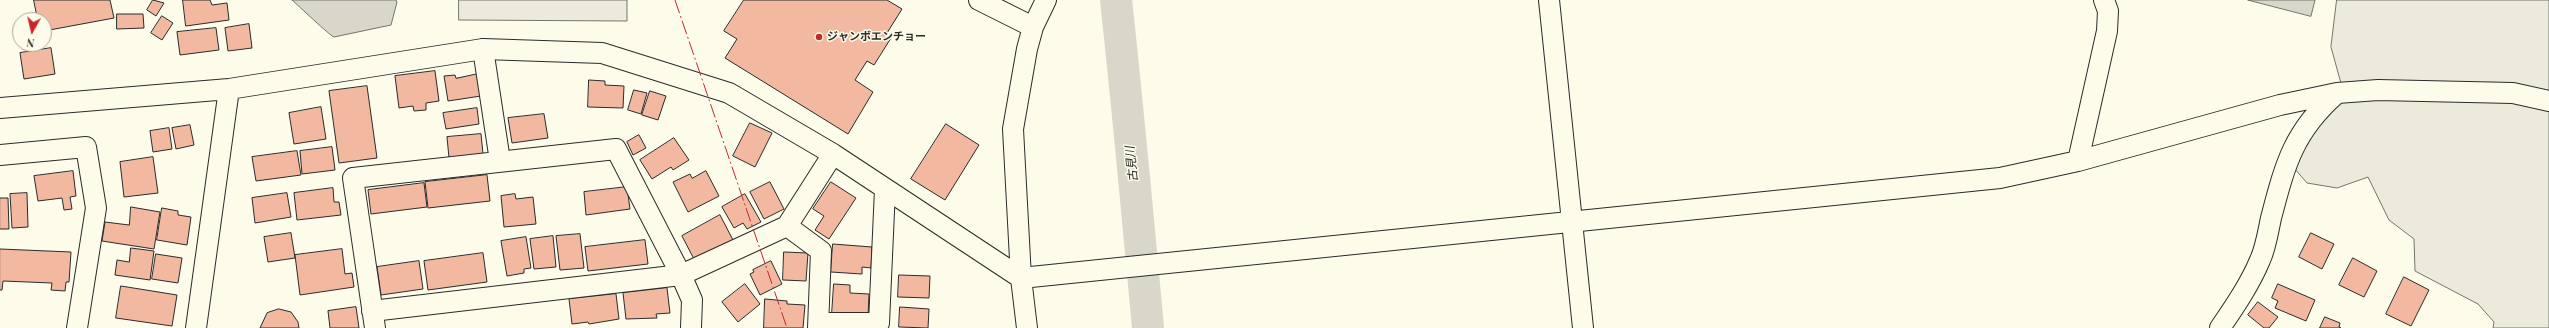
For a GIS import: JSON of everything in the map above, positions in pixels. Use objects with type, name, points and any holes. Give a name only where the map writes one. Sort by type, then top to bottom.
[{"type":"street","points":[[979,0],[1033,27]]},
{"type":"street","points":[[1027,328],[1021,278],[1013,129],[1027,49],[1033,27],[1046,0]]},
{"type":"street","points":[[1549,0],[1583,328]]},
{"type":"street","points":[[2078,161],[2107,31],[2108,11],[2104,0]]},
{"type":"street","points":[[483,49],[500,161]]},
{"type":"street","points":[[0,108],[230,89],[483,49],[602,53],[729,93],[833,154],[1021,278],[2000,178],[2078,161],[2280,105],[2337,93],[2378,90],[2513,93],[2549,101]]},
{"type":"street","points":[[196,328],[230,89]]},
{"type":"street","points":[[2220,328],[2245,290],[2261,259],[2279,188],[2296,140],[2316,112],[2337,93]]},
{"type":"street","points":[[0,155],[86,147],[96,208],[77,328]]},
{"type":"street","points":[[691,328],[692,300],[682,275],[616,149],[353,178],[373,320],[682,275],[787,226],[833,154]]},
{"type":"street","points":[[787,226],[821,251],[819,325],[879,323],[885,189]]},
{"type":"shaded area","points":[[292,0],[396,0],[397,2],[391,25],[334,37]]},
{"type":"shaded area","points":[[459,0],[627,0],[627,21],[459,20]]},
{"type":"shaded area","points":[[2248,0],[2315,0],[2311,16]]},
{"type":"shaded area","points":[[2337,0],[2549,0],[2549,328],[2493,328],[2494,322],[2478,304],[2415,271],[2414,239],[2389,220],[2368,177],[2337,188],[2307,183],[2294,168],[2301,143],[2345,98],[2331,47]]},
{"type":"building","points":[[34,0],[110,0],[114,18],[52,30],[52,12],[36,12]]},
{"type":"building","points":[[153,0],[164,3],[156,16],[147,10]]},
{"type":"building","points":[[183,0],[210,0],[212,5],[227,3],[229,20],[186,26]]},
{"type":"building","points":[[744,0],[887,0],[902,9],[887,33],[891,38],[874,65],[867,61],[855,80],[873,92],[848,134],[725,58],[737,39],[724,31]]},
{"type":"building","points":[[117,14],[143,14],[144,28],[117,29]]},
{"type":"building","points":[[162,16],[173,23],[162,40],[151,33]]},
{"type":"building","points":[[249,24],[252,48],[228,51],[225,28]]},
{"type":"building","points":[[216,28],[219,50],[180,55],[177,32]]},
{"type":"building","points":[[52,52],[55,74],[24,79],[20,53]]},
{"type":"building","points":[[435,71],[439,101],[426,103],[426,110],[414,111],[413,106],[399,108],[395,76]]},
{"type":"building","points":[[478,74],[481,96],[448,101],[444,76],[455,75],[456,78]]},
{"type":"building","points":[[589,80],[605,81],[605,85],[624,86],[623,108],[588,107]]},
{"type":"building","points":[[367,86],[377,158],[339,163],[329,91]]},
{"type":"building","points":[[634,90],[647,93],[641,114],[628,110]]},
{"type":"building","points":[[650,91],[666,96],[658,120],[642,115]]},
{"type":"building","points":[[321,107],[326,139],[294,144],[289,113]]},
{"type":"building","points":[[477,108],[479,124],[446,129],[443,113]]},
{"type":"building","points":[[544,114],[548,138],[512,143],[508,118]]},
{"type":"building","points":[[750,123],[772,133],[755,167],[733,156]]},
{"type":"building","points":[[946,124],[979,145],[945,200],[911,179]]},
{"type":"building","points":[[190,125],[194,145],[176,149],[172,128]]},
{"type":"building","points":[[169,128],[172,149],[153,152],[150,131]]},
{"type":"building","points":[[481,134],[483,154],[449,158],[447,137]]},
{"type":"building","points":[[639,135],[646,148],[633,155],[627,142]]},
{"type":"building","points":[[674,138],[689,160],[673,170],[671,167],[652,179],[640,160]]},
{"type":"building","points":[[332,147],[335,170],[302,174],[300,151]]},
{"type":"building","points":[[297,151],[301,175],[256,181],[252,157]]},
{"type":"building","points":[[153,157],[158,193],[124,197],[120,162]]},
{"type":"building","points":[[73,171],[76,196],[70,197],[72,209],[64,210],[62,198],[38,201],[34,176]]},
{"type":"building","points":[[706,171],[719,196],[688,212],[673,182],[690,174],[692,178]]},
{"type":"building","points":[[487,175],[490,201],[428,208],[425,182]]},
{"type":"building","points":[[770,182],[784,209],[764,219],[750,192]]},
{"type":"building","points":[[831,182],[856,198],[829,239],[815,230],[824,216],[813,209]]},
{"type":"building","points":[[424,183],[427,207],[371,214],[368,190]]},
{"type":"building","points":[[627,187],[630,209],[586,215],[584,192]]},
{"type":"building","points":[[333,188],[334,202],[339,202],[341,215],[297,220],[294,193]]},
{"type":"building","points":[[27,193],[28,227],[12,228],[10,194]]},
{"type":"building","points":[[287,193],[291,217],[255,223],[252,198]]},
{"type":"building","points":[[515,194],[516,199],[533,197],[536,224],[504,227],[501,196]]},
{"type":"building","points":[[745,194],[761,222],[747,229],[743,223],[734,228],[722,207]]},
{"type":"building","points":[[0,198],[8,198],[9,229],[0,229]]},
{"type":"building","points":[[131,207],[160,212],[154,249],[102,241],[105,222],[129,225]]},
{"type":"building","points":[[162,208],[178,211],[178,215],[191,217],[187,245],[157,240]]},
{"type":"building","points":[[720,215],[733,240],[695,261],[682,236]]},
{"type":"building","points":[[291,233],[295,258],[268,262],[264,237]]},
{"type":"building","points":[[2311,233],[2334,244],[2322,269],[2299,257]]},
{"type":"building","points":[[580,234],[584,268],[560,270],[556,236]]},
{"type":"building","points":[[553,236],[556,267],[534,269],[530,239]]},
{"type":"building","points":[[526,237],[531,268],[524,269],[524,273],[507,276],[501,241]]},
{"type":"building","points":[[645,240],[648,264],[588,271],[585,247]]},
{"type":"building","points":[[833,244],[872,247],[871,268],[862,267],[862,274],[831,272]]},
{"type":"building","points":[[131,248],[154,251],[150,280],[115,275],[117,260],[129,262]]},
{"type":"building","points":[[0,249],[71,252],[69,282],[66,282],[65,291],[51,290],[52,283],[3,281],[2,290],[0,290]]},
{"type":"building","points":[[342,249],[345,274],[352,273],[354,287],[300,295],[295,255]]},
{"type":"building","points":[[784,252],[808,253],[806,281],[783,280]]},
{"type":"building","points":[[483,253],[487,282],[428,290],[424,261]]},
{"type":"building","points":[[156,254],[182,258],[178,283],[152,279]]},
{"type":"building","points":[[2353,258],[2377,271],[2364,297],[2339,285]]},
{"type":"building","points":[[419,261],[423,289],[381,295],[377,267]]},
{"type":"building","points":[[771,261],[782,284],[760,295],[750,274],[754,272],[753,270]]},
{"type":"building","points":[[899,275],[930,276],[929,298],[898,297]]},
{"type":"building","points":[[2404,277],[2429,290],[2411,326],[2386,314]]},
{"type":"building","points":[[745,284],[760,304],[738,322],[722,302]]},
{"type":"building","points":[[834,284],[850,285],[850,293],[869,294],[868,316],[832,314]]},
{"type":"building","points":[[2278,284],[2315,300],[2306,321],[2275,308],[2278,301],[2272,298]]},
{"type":"building","points":[[121,286],[177,295],[172,326],[116,318]]},
{"type":"building","points":[[667,288],[670,313],[656,314],[657,318],[626,319],[623,293]]},
{"type":"building","points":[[616,294],[619,319],[589,324],[588,322],[572,324],[569,299]]},
{"type":"building","points":[[765,299],[787,301],[787,304],[805,305],[803,328],[764,328]]},
{"type":"building","points":[[2258,302],[2278,317],[2269,328],[2264,328],[2248,315]]},
{"type":"building","points":[[356,307],[359,328],[330,328],[328,311]]},
{"type":"building","points":[[900,307],[929,309],[928,328],[899,327]]},
{"type":"building","points":[[279,309],[291,312],[298,322],[299,328],[260,328],[267,313]]},
{"type":"building","points":[[2325,317],[2340,323],[2339,327],[2341,328],[2320,328]]},
{"type":"waterway","name":"古見川","points":[[1116,0],[1148,328]]},
{"type":"power","points":[[675,0],[787,328]]},
{"type":"place","name":"ジャンボエンチョー","points":[[819,37]]}]
